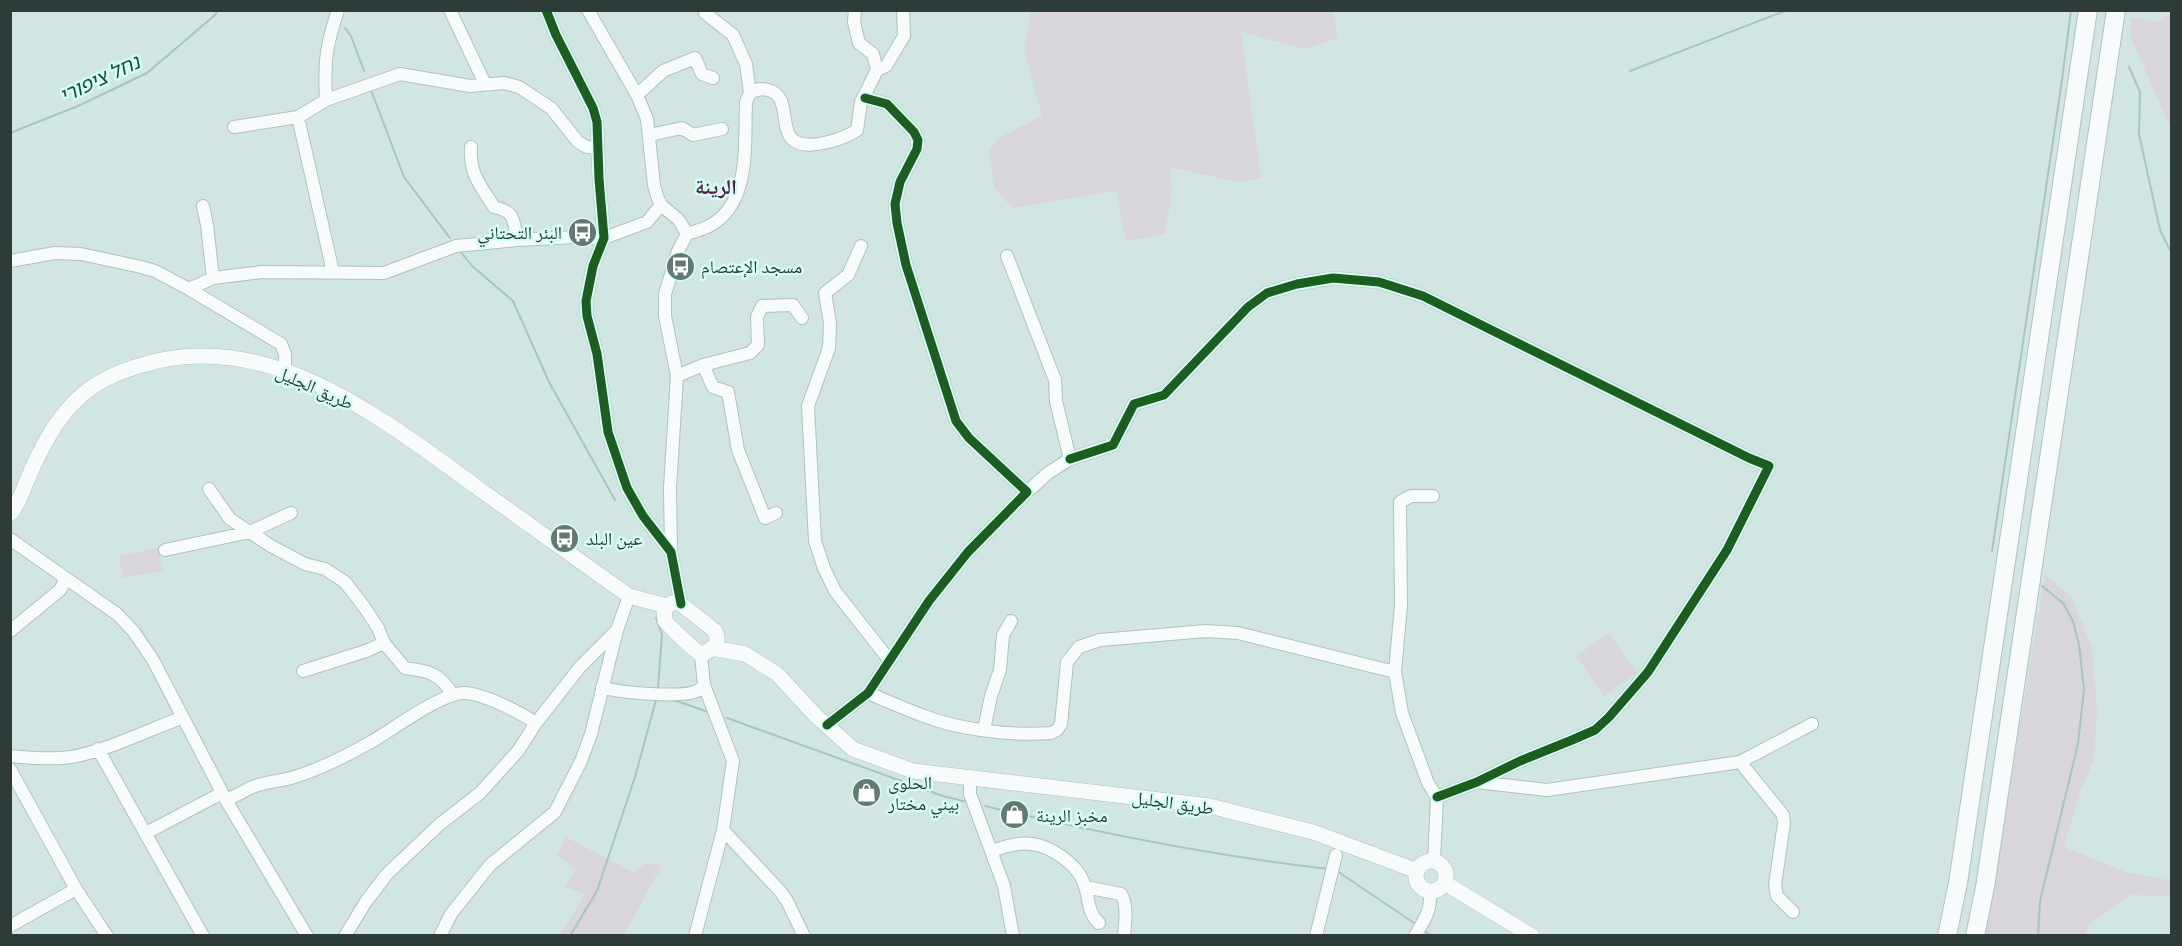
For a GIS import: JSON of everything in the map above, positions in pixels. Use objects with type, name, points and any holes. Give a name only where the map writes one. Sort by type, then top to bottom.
[{"type":"highway","points":[[1947,936],[1959,871],[2088,10]]},
{"type":"highway","points":[[1975,936],[1985,887],[2116,10]]},
{"type":"main road","name":"طريق الجليل","points":[[10,514],[51,432],[80,396],[113,375],[157,360],[178,357],[225,357],[285,370],[363,408],[633,598],[671,609]]},
{"type":"main road","points":[[671,609],[710,625],[710,647],[696,652],[671,609]]},
{"type":"main road","name":"طريق الجليل","points":[[710,647],[745,647],[777,667],[816,709],[827,725],[853,749],[885,762],[914,771],[1210,806],[1313,832],[1417,871]]},
{"type":"main road","points":[[1434,861],[1444,868],[1445,883],[1440,889],[1429,891],[1417,882],[1417,871],[1424,863],[1434,861]]},
{"type":"main road","points":[[1445,883],[1532,936]]},
{"type":"street","points":[[326,100],[324,70],[327,44],[338,10]]},
{"type":"street","points":[[450,10],[485,84]]},
{"type":"street","points":[[546,10],[593,108],[597,122],[604,238],[592,266],[586,301],[587,316],[597,354],[606,424],[627,488],[643,516],[671,552]]},
{"type":"street","points":[[588,10],[637,95],[647,119],[654,185],[661,205],[679,220],[687,234]]},
{"type":"street","points":[[750,93],[759,89],[772,92],[777,96],[782,103],[792,138],[798,142],[808,144],[838,140],[857,129],[861,102],[877,70],[873,54],[859,43],[854,22],[855,10]]},
{"type":"street","points":[[877,70],[886,66],[904,36],[903,10]]},
{"type":"street","points":[[671,609],[670,488],[677,376],[665,316],[665,294],[678,251],[687,234],[709,226],[722,217],[737,192],[744,169],[746,102],[750,93],[746,64],[733,35],[705,13]]},
{"type":"street","points":[[637,95],[663,71],[695,57],[702,74],[713,78]]},
{"type":"street","points":[[234,128],[298,117],[326,100],[400,74],[462,86],[504,83],[519,87],[551,108],[578,142],[586,147],[598,148]]},
{"type":"street","points":[[865,98],[887,104],[914,132],[918,140],[917,149],[900,182],[895,204],[897,223],[906,266],[956,421],[969,438],[1027,492]]},
{"type":"street","points":[[298,117],[333,272]]},
{"type":"street","points":[[650,135],[682,128],[693,135],[722,129]]},
{"type":"street","points":[[471,147],[472,170],[478,183],[494,207],[507,210],[512,216],[517,240]]},
{"type":"street","points":[[189,289],[213,278],[262,272],[384,273],[456,246],[517,240],[604,238],[647,222],[661,205]]},
{"type":"street","points":[[203,206],[213,278]]},
{"type":"street","points":[[861,246],[848,275],[825,293],[830,323],[829,348],[808,406],[815,541],[824,568],[836,591],[890,660]]},
{"type":"street","points":[[10,261],[55,254],[81,254],[155,271],[281,344],[285,354],[285,370]]},
{"type":"street","points":[[1007,256],[1055,380],[1056,401],[1070,459]]},
{"type":"street","points":[[827,725],[868,693],[929,601],[962,561],[1027,492],[1048,473],[1070,459],[1113,445],[1134,404],[1164,395],[1248,307],[1267,293],[1297,284],[1333,278],[1379,282],[1423,296],[1769,466],[1727,550],[1648,672],[1609,717],[1595,730],[1520,761],[1477,782],[1437,797]]},
{"type":"street","points":[[677,376],[703,364],[750,352],[758,345],[757,317],[762,306],[792,305],[802,318]]},
{"type":"street","points":[[703,364],[713,387],[728,392],[738,450],[765,518],[776,513]]},
{"type":"street","points":[[209,489],[230,519],[305,564],[325,569],[345,582],[378,627],[384,644],[405,668],[432,672],[444,681],[453,695]]},
{"type":"street","points":[[1433,496],[1411,496],[1400,502],[1401,605],[1395,672],[1402,713],[1428,783],[1437,797],[1434,861]]},
{"type":"street","points":[[165,550],[250,532],[291,513]]},
{"type":"street","points":[[10,539],[117,614],[134,632],[153,660],[224,797],[307,936]]},
{"type":"street","points":[[10,631],[60,590],[66,578]]},
{"type":"street","points":[[440,936],[451,914],[490,865],[555,812],[581,761],[591,734],[617,630],[633,598]]},
{"type":"street","points":[[984,730],[991,696],[998,679],[1003,635],[1011,621]]},
{"type":"street","points":[[345,936],[365,903],[387,874],[440,824],[480,794],[518,752],[536,723],[580,668],[617,630]]},
{"type":"street","points":[[868,693],[924,716],[951,724],[984,730],[1051,733],[1061,724],[1066,669],[1070,656],[1079,647],[1100,640],[1206,631],[1238,633],[1395,672]]},
{"type":"street","points":[[303,671],[384,644]]},
{"type":"street","points":[[695,936],[723,830],[733,761],[704,684],[710,647]]},
{"type":"street","points":[[602,687],[614,691],[668,694],[691,693],[699,690],[704,684]]},
{"type":"street","points":[[146,833],[224,797],[255,786],[291,778],[323,766],[369,743],[453,695],[465,693],[474,695],[519,711],[536,723]]},
{"type":"street","points":[[10,756],[71,757],[182,718]]},
{"type":"street","points":[[1477,782],[1547,790],[1740,762],[1812,724]]},
{"type":"street","points":[[98,749],[203,936]]},
{"type":"street","points":[[1740,762],[1783,815],[1784,823],[1775,885],[1777,896],[1793,912]]},
{"type":"street","points":[[10,769],[76,889],[107,936]]},
{"type":"street","points":[[969,778],[970,794],[1004,886],[1013,936]]},
{"type":"street","points":[[723,830],[780,891],[804,936]]},
{"type":"street","points":[[991,851],[1021,844],[1034,844],[1076,869],[1085,887],[1092,916],[1100,923]]},
{"type":"street","points":[[1316,936],[1336,855]]},
{"type":"street","points":[[1085,887],[1122,894],[1125,913],[1124,936]]},
{"type":"street","points":[[10,926],[76,889]]},
{"type":"street","points":[[1416,936],[1430,911],[1429,891]]},
{"type":"shaded area","points":[[1031,11],[1333,11],[1338,38],[1305,49],[1241,32],[1261,178],[1238,182],[1170,167],[1172,191],[1165,234],[1126,241],[1116,191],[1013,208],[995,189],[989,152],[997,139],[1042,116],[1024,50]]},
{"type":"shaded area","points":[[2171,12],[2171,129],[2131,38],[2131,17],[2158,22]]},
{"type":"shaded area","points":[[158,548],[163,571],[123,578],[119,556]]},
{"type":"shaded area","points":[[2045,575],[2072,597],[2092,649],[2097,708],[2094,759],[2080,792],[2064,847],[2126,872],[2171,881],[2171,896],[2131,895],[2090,923],[2085,935],[1985,936]]},
{"type":"shaded area","points":[[1609,633],[1637,673],[1604,696],[1576,656]]},
{"type":"shaded area","points":[[566,837],[634,873],[645,863],[662,865],[624,935],[560,935],[585,894],[565,887],[576,869],[557,855]]},
{"type":"waterway","name":"נחל ציפורי","points":[[10,133],[78,106],[147,73],[218,10]]},
{"type":"waterway","points":[[1630,71],[1787,10]]},
{"type":"waterway","points":[[1992,551],[2071,10]]},
{"type":"waterway","points":[[345,28],[351,36],[364,71]]},
{"type":"waterway","points":[[2129,67],[2140,92],[2139,134],[2160,230],[2172,254]]},
{"type":"waterway","points":[[371,90],[404,177],[450,238]]},
{"type":"waterway","points":[[460,251],[472,266],[513,301],[549,382],[615,500]]},
{"type":"waterway","points":[[2038,936],[2040,901],[2078,744],[2084,689],[2079,645],[2073,621],[2063,603],[2042,586]]},
{"type":"waterway","points":[[656,618],[662,635],[658,688]]},
{"type":"waterway","points":[[570,936],[597,891],[635,777],[656,700]]},
{"type":"waterway","points":[[674,700],[708,712]]},
{"type":"waterway","points":[[727,718],[943,796],[967,802]]},
{"type":"waterway","points":[[985,806],[1156,843],[1329,869]]},
{"type":"waterway","points":[[1337,871],[1417,925]]},
{"type":"waterway","points":[[1424,930],[1431,936]]},
{"type":"cycle path","points":[[546,10],[593,108],[597,122],[604,238],[593,266],[586,301],[587,316],[597,354],[608,432],[627,488],[643,516],[671,552],[681,604]]},
{"type":"cycle path","points":[[827,725],[868,693],[929,601],[968,552],[1027,492],[969,438],[956,421],[906,265],[897,223],[895,204],[900,182],[917,149],[918,140],[914,132],[887,104],[865,98]]},
{"type":"cycle path","points":[[1070,459],[1113,445],[1134,404],[1164,395],[1248,307],[1267,293],[1297,284],[1333,278],[1379,282],[1423,296],[1769,466],[1727,550],[1648,672],[1609,717],[1595,730],[1520,761],[1477,782],[1437,797]]},
{"type":"place","name":"البئر التحتاني","points":[[583,232]]},
{"type":"place","name":"مسجد الإعتصام","points":[[680,266]]},
{"type":"place","name":"عين البلد","points":[[565,538]]},
{"type":"place","name":"الحلوى بيني مختار","points":[[867,792]]},
{"type":"place","name":"مخبز الرينة","points":[[1015,815]]},
{"type":"district","name":"الرينة","points":[[716,185]]}]
